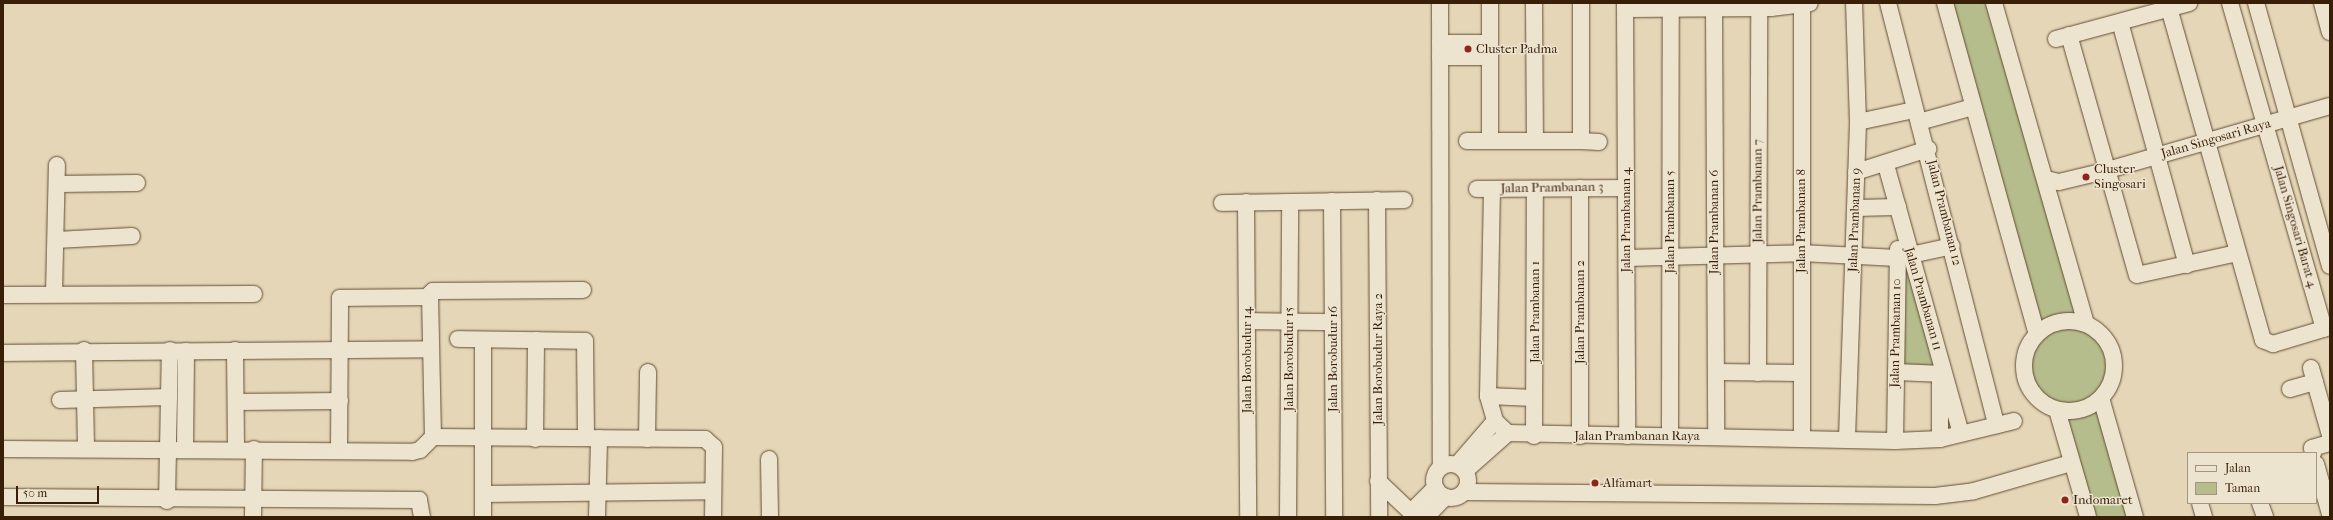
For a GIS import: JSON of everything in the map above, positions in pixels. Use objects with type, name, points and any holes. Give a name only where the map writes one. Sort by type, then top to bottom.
[{"type":"street","points":[[1440,3],[1440,50],[1454,467],[1468,482],[1464,492]]},
{"type":"street","points":[[1490,3],[1490,141]]},
{"type":"street","points":[[1534,3],[1534,141]]},
{"type":"street","points":[[1581,3],[1581,141]]},
{"type":"street","name":"Jalan Prambanan 9","points":[[1847,438],[1858,122],[1854,3]]},
{"type":"street","name":"Jalan Prambanan 12","points":[[1888,3],[1928,150],[1996,425]]},
{"type":"street","points":[[1945,3],[2037,334]]},
{"type":"street","points":[[1994,3],[2054,185],[2086,324]]},
{"type":"street","points":[[2189,3],[2063,37],[2135,272],[2140,276],[2152,274],[2238,253]]},
{"type":"street","name":"Jalan Singosari Barat 4","points":[[2230,3],[2265,125],[2327,328]]},
{"type":"street","points":[[2256,3],[2330,266]]},
{"type":"street","points":[[2322,3],[2330,32]]},
{"type":"street","points":[[1625,6],[1671,9],[1806,4]]},
{"type":"street","name":"Jalan Prambanan 8","points":[[1802,437],[1801,253],[1806,4]]},
{"type":"street","name":"Jalan Prambanan 4","points":[[1625,6],[1627,436]]},
{"type":"street","name":"Jalan Prambanan 7","points":[[1758,373],[1759,6]]},
{"type":"street","name":"Jalan Prambanan 6","points":[[1714,8],[1716,436]]},
{"type":"street","points":[[2169,8],[2205,142],[2263,340],[2273,344],[2327,328]]},
{"type":"street","name":"Jalan Prambanan 5","points":[[1670,436],[1671,9]]},
{"type":"street","points":[[2120,22],[2187,265]]},
{"type":"street","points":[[1440,50],[1490,50]]},
{"type":"street","name":"Jalan Singosari Raya","points":[[2104,171],[2330,106]]},
{"type":"street","points":[[1858,122],[1919,121],[1975,113]]},
{"type":"street","points":[[1467,141],[1599,142]]},
{"type":"street","points":[[1856,172],[1886,165],[1928,150]]},
{"type":"street","points":[[54,294],[58,184],[57,165]]},
{"type":"street","name":"Jalan Prambanan 11","points":[[1886,165],[1902,226],[1904,257],[1961,433]]},
{"type":"street","points":[[2054,185],[2104,171]]},
{"type":"street","points":[[58,184],[136,183]]},
{"type":"street","name":"Jalan Prambanan 2","points":[[1580,188],[1580,436]]},
{"type":"street","name":"Jalan Prambanan 3","points":[[1488,396],[1484,189],[1626,188]]},
{"type":"street","name":"Jalan Prambanan 1","points":[[1534,436],[1535,189]]},
{"type":"street","name":"Jalan Borobudur Raya 2","points":[[1377,200],[1378,481],[1383,516]]},
{"type":"street","points":[[1222,203],[1404,200]]},
{"type":"street","name":"Jalan Borobudur 16","points":[[1332,201],[1334,517]]},
{"type":"street","name":"Jalan Borobudur 14","points":[[1246,202],[1248,517]]},
{"type":"street","name":"Jalan Borobudur 15","points":[[1288,517],[1290,202]]},
{"type":"street","points":[[1855,208],[1898,207]]},
{"type":"street","points":[[56,240],[132,236]]},
{"type":"street","points":[[1627,258],[1801,253],[1854,258],[1904,257],[1952,246]]},
{"type":"street","name":"Jalan Prambanan 10","points":[[1895,441],[1896,372],[1904,257]]},
{"type":"street","points":[[3,449],[339,449],[412,452],[420,450],[432,437],[429,297],[433,291],[583,290]]},
{"type":"street","points":[[3,295],[254,294]]},
{"type":"street","points":[[339,449],[341,350],[340,298],[429,297]]},
{"type":"street","points":[[1247,321],[1333,322]]},
{"type":"street","points":[[2060,322],[2086,324],[2107,341],[2113,357],[2112,379],[2101,398],[2083,410],[2057,410],[2042,402],[2027,382],[2025,356],[2037,334],[2060,322]]},
{"type":"street","points":[[458,339],[587,342],[598,491],[597,517]]},
{"type":"street","points":[[482,340],[483,517]]},
{"type":"street","points":[[535,439],[536,340]]},
{"type":"street","points":[[3,353],[84,350],[431,349]]},
{"type":"street","points":[[84,350],[86,449]]},
{"type":"street","points":[[167,501],[169,397],[178,350]]},
{"type":"street","points":[[178,350],[185,449]]},
{"type":"street","points":[[235,350],[236,449]]},
{"type":"street","points":[[647,439],[648,372]]},
{"type":"street","points":[[1716,372],[1801,373]]},
{"type":"street","points":[[1896,372],[1942,374],[1940,439]]},
{"type":"street","points":[[2290,389],[2313,375],[2330,435]]},
{"type":"street","points":[[1426,517],[1440,493],[1435,474],[1454,467],[1484,446],[1508,433],[1495,421],[1488,396],[1534,398]]},
{"type":"street","points":[[60,400],[169,397]]},
{"type":"street","points":[[2101,398],[2135,517]]},
{"type":"street","points":[[236,402],[340,401]]},
{"type":"street","points":[[2057,410],[2088,517]]},
{"type":"street","name":"Jalan Prambanan Raya","points":[[1508,433],[1534,436],[1802,437],[1895,441],[1940,439],[2014,420]]},
{"type":"street","points":[[1484,446],[1495,421]]},
{"type":"street","points":[[432,437],[535,439],[593,438],[710,441],[714,447],[713,517]]},
{"type":"street","points":[[2313,452],[2312,448],[2330,443]]},
{"type":"street","points":[[253,517],[254,449]]},
{"type":"street","points":[[769,459],[770,517]]},
{"type":"street","points":[[1383,516],[1409,511],[1440,493],[1455,498],[1464,492],[1935,496],[1974,491],[2072,463]]},
{"type":"street","points":[[2317,466],[2326,485],[2330,514]]},
{"type":"street","points":[[1378,481],[1409,511]]},
{"type":"street","points":[[484,494],[598,491],[713,491]]},
{"type":"street","points":[[3,497],[167,501],[419,500],[422,517]]},
{"type":"street","points":[[2200,504],[2204,517]]},
{"type":"street","points":[[2260,504],[2265,517]]},
{"type":"green space","points":[[1945,3],[1994,3],[2086,324],[2107,341],[2113,357],[2111,384],[2101,399],[2135,517],[2088,517],[2057,410],[2035,396],[2027,382],[2025,357],[2037,334]]},
{"type":"green space","points":[[1902,226],[1961,433],[1940,439],[1940,375],[1896,372]]},
{"type":"place","name":"Cluster Padma","points":[[1468,49]]},
{"type":"place","name":"Cluster Singosari","points":[[2086,177]]},
{"type":"place","name":"Alfamart","points":[[1595,483]]},
{"type":"place","name":"Indomaret","points":[[2065,500]]}]
